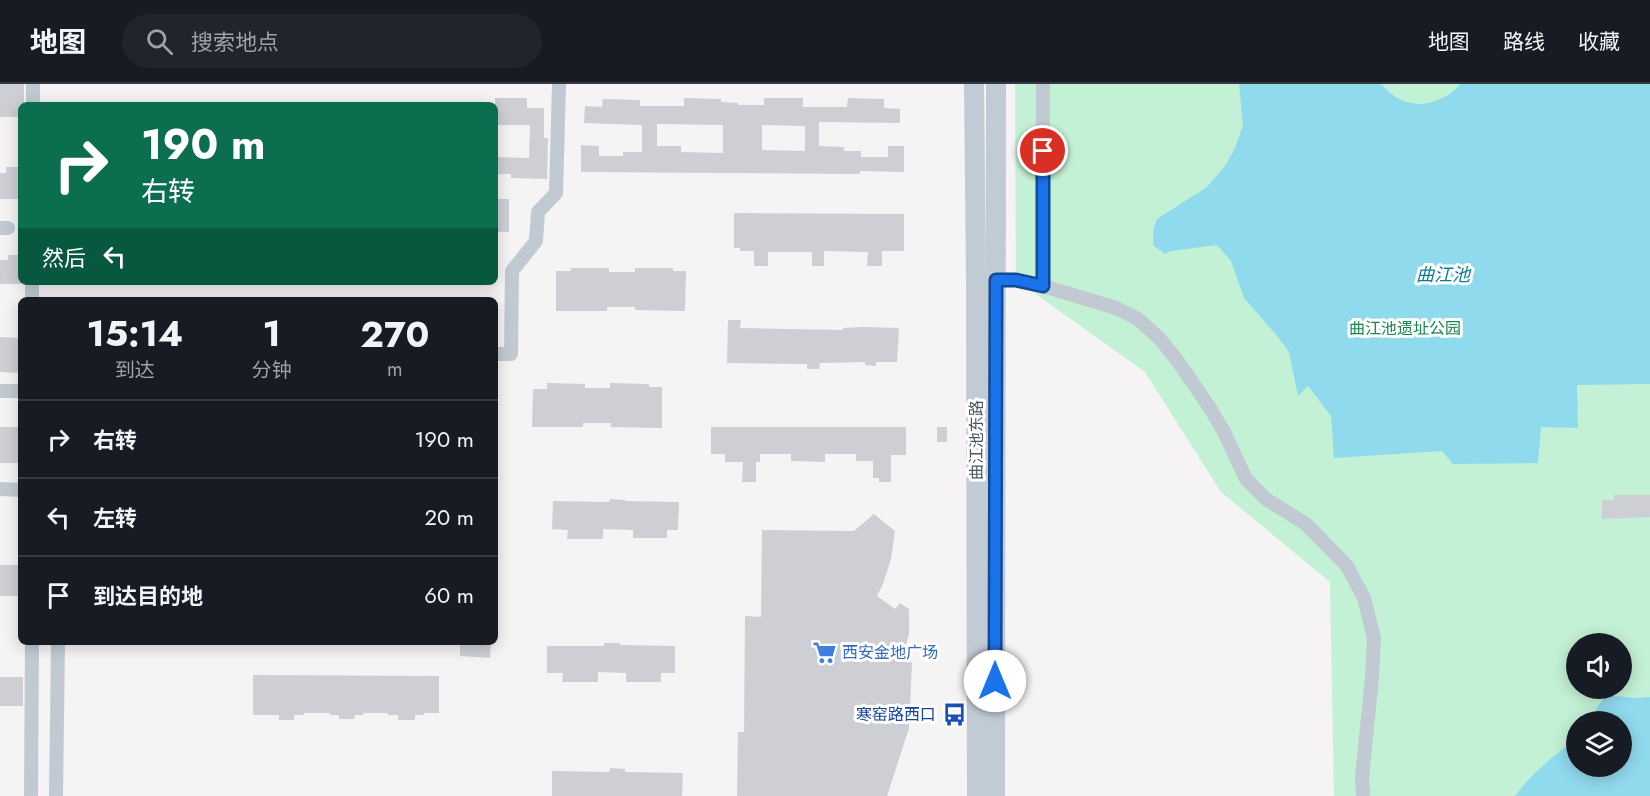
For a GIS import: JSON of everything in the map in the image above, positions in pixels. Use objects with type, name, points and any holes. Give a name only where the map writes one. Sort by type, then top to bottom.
[{"type":"main road","name":"曲江池东路","points":[[974,84],[986,280],[995,796]]},
{"type":"main road","name":"曲江池东路","points":[[977,796],[986,280],[996,84]]},
{"type":"street","points":[[33,84],[33,102]]},
{"type":"street","points":[[498,354],[512,354],[512,271],[536,241],[538,212],[556,194],[559,84]]},
{"type":"street","points":[[1043,84],[1043,286]]},
{"type":"street","points":[[986,280],[1016,280],[1043,286],[1116,308],[1138,320],[1160,339],[1210,408],[1246,478],[1266,500],[1306,524],[1347,566],[1364,598],[1374,638],[1362,777],[1363,796]]},
{"type":"street","points":[[0,391],[18,391]]},
{"type":"street","points":[[0,489],[18,490]]},
{"type":"street","points":[[32,645],[32,796]]},
{"type":"street","points":[[56,796],[58,645]]},
{"type":"green space","name":"曲江池遗址公园","points":[[1015,84],[1650,84],[1650,796],[1334,796],[1330,582],[1221,492],[1145,372],[1016,280]]},
{"type":"water","name":"曲江池","points":[[1239,84],[1381,84],[1395,97],[1420,104],[1437,100],[1461,84],[1650,84],[1650,384],[1577,385],[1578,428],[1541,427],[1538,463],[1453,464],[1442,451],[1334,458],[1331,416],[1308,386],[1298,396],[1289,352],[1244,298],[1231,261],[1217,245],[1171,251],[1165,254],[1154,246],[1153,232],[1157,219],[1207,187],[1225,166],[1235,148],[1243,125]]},
{"type":"water","points":[[1650,697],[1650,796],[1515,796],[1543,765],[1566,747],[1566,777],[1632,777],[1632,711],[1596,711],[1603,699]]},
{"type":"building","points":[[0,84],[24,84],[24,102],[18,102],[18,117],[0,117]]},
{"type":"building","points":[[495,98],[527,98],[527,108],[544,108],[544,138],[548,138],[547,179],[511,178],[511,174],[498,174],[498,157],[529,158],[530,125],[498,125],[498,102],[495,102]]},
{"type":"building","points":[[684,98],[721,99],[721,102],[738,103],[738,105],[764,105],[764,98],[803,98],[803,107],[847,107],[848,98],[884,99],[884,108],[900,109],[900,123],[819,122],[819,146],[844,147],[844,151],[861,151],[861,157],[888,157],[888,146],[904,146],[904,172],[860,171],[860,174],[581,172],[581,145],[599,146],[599,156],[623,156],[623,152],[642,152],[642,125],[584,123],[585,106],[602,107],[603,99],[640,100],[640,106],[684,106]],"holes":[[[657,124],[723,125],[723,153],[681,152],[681,146],[657,146]],[[762,125],[805,126],[805,151],[762,150]]]},
{"type":"building","points":[[6,167],[18,167],[18,199],[0,199],[0,173],[6,173]]},
{"type":"building","points":[[498,199],[509,199],[509,232],[498,232]]},
{"type":"building","points":[[734,213],[904,214],[904,251],[882,251],[882,266],[867,266],[868,252],[824,251],[824,266],[812,266],[812,252],[768,252],[768,266],[754,266],[754,251],[740,251],[740,248],[734,248]]},
{"type":"building","points":[[8,255],[18,255],[18,284],[0,284],[0,260],[8,260]]},
{"type":"building","points":[[571,268],[609,268],[609,272],[635,272],[635,268],[673,268],[673,271],[686,271],[685,311],[607,307],[607,311],[556,311],[556,271],[571,271]]},
{"type":"building","points":[[728,320],[741,320],[740,328],[843,330],[843,328],[863,327],[899,328],[897,362],[876,362],[876,366],[865,365],[865,362],[820,363],[819,369],[807,369],[807,364],[727,363]]},
{"type":"building","points":[[0,337],[18,338],[18,373],[0,372]]},
{"type":"building","points":[[547,383],[585,384],[585,388],[610,388],[610,383],[649,384],[649,387],[662,387],[662,428],[611,427],[611,423],[583,423],[583,427],[532,427],[533,389],[547,389]]},
{"type":"building","points":[[0,427],[18,427],[18,463],[0,463]]},
{"type":"building","points":[[711,427],[906,427],[906,455],[891,455],[891,482],[879,482],[879,478],[873,478],[873,461],[856,461],[856,454],[825,454],[825,462],[791,461],[791,454],[760,454],[760,462],[756,462],[756,482],[742,482],[743,462],[725,462],[725,454],[711,454]]},
{"type":"building","points":[[937,427],[947,427],[947,442],[937,442]]},
{"type":"building","points":[[1614,495],[1650,495],[1650,517],[1602,519],[1602,500],[1614,500]]},
{"type":"building","points":[[610,499],[679,502],[678,530],[667,530],[667,538],[633,538],[633,530],[603,529],[603,539],[567,539],[568,530],[552,529],[553,501],[609,502]]},
{"type":"building","name":"西安金地广场","points":[[874,514],[895,531],[891,559],[877,596],[895,609],[900,603],[909,609],[909,634],[903,656],[912,663],[909,728],[887,796],[737,796],[738,732],[744,732],[745,616],[761,617],[762,530],[854,531]]},
{"type":"building","points":[[0,565],[18,565],[18,596],[0,596]]},
{"type":"building","points":[[604,643],[675,646],[675,673],[661,673],[661,682],[626,682],[626,673],[598,672],[598,682],[562,682],[563,673],[547,673],[547,646],[604,646]]},
{"type":"building","points":[[460,645],[491,645],[490,658],[460,656]]},
{"type":"building","points":[[253,675],[439,676],[439,713],[415,715],[415,720],[398,720],[398,715],[388,715],[388,713],[363,713],[363,715],[355,715],[354,719],[339,719],[339,715],[330,715],[330,713],[304,713],[304,715],[294,715],[294,720],[279,720],[279,715],[253,715]]},
{"type":"building","points":[[0,677],[23,677],[23,706],[0,706]]},
{"type":"building","points":[[610,768],[625,769],[625,772],[683,773],[682,796],[552,796],[552,771],[609,772]]},
{"type":"place","name":"西安金地广场","points":[[824,652]]},
{"type":"place","name":"寒窑路西口","points":[[954,714]]},
{"type":"route","points":[[995,681],[996,280],[1016,280],[1043,286],[1043,151]]}]
